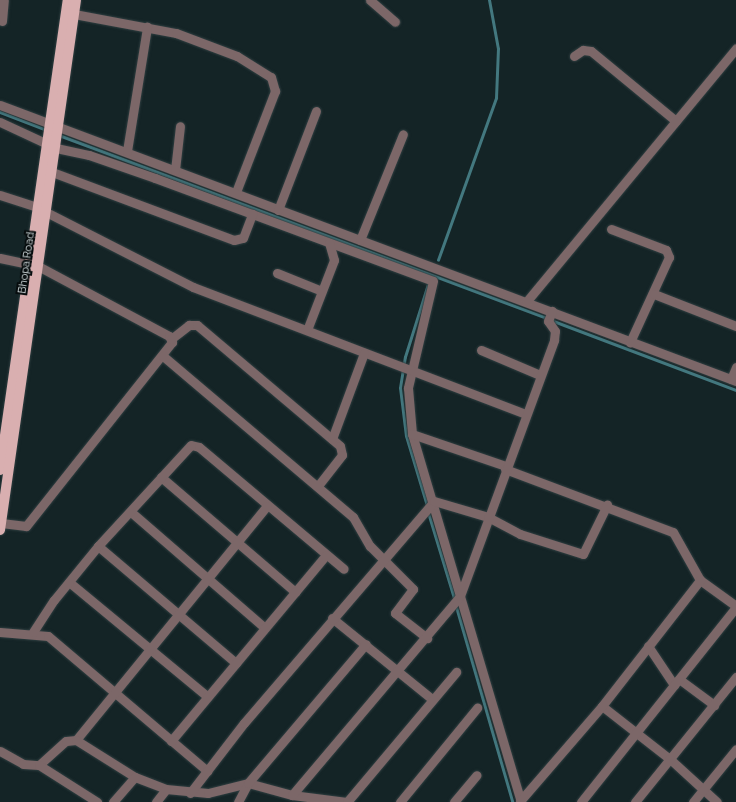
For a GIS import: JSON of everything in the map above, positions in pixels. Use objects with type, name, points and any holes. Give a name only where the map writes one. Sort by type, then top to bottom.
[{"type":"main road","name":"Bhopa Road","points":[[0,470],[52,144],[68,0]]},
{"type":"main road","name":"Bhopa Road","points":[[54,128],[76,0]]},
{"type":"main road","name":"Bhopa Road","points":[[42,210],[52,172],[52,144]]},
{"type":"main road","name":"Bhopa Road","points":[[1,526],[34,264]]},
{"type":"street","points":[[2,21],[4,0]]},
{"type":"street","points":[[370,0],[395,22]]},
{"type":"street","points":[[74,14],[176,32],[238,56],[275,83],[236,192]]},
{"type":"street","points":[[127,151],[147,27]]},
{"type":"street","points":[[526,301],[736,48]]},
{"type":"street","points":[[574,56],[582,50],[591,52],[676,121]]},
{"type":"street","points":[[0,105],[54,128],[127,151],[236,192],[278,210],[526,301],[550,316],[630,342],[734,380],[736,368]]},
{"type":"street","points":[[278,210],[316,111]]},
{"type":"street","points":[[0,122],[52,144],[90,155],[432,281],[433,293],[404,368],[412,434],[457,602],[521,802]]},
{"type":"street","points":[[175,170],[180,126]]},
{"type":"street","points":[[360,240],[403,134]]},
{"type":"street","points":[[52,172],[234,240],[243,238],[252,214]]},
{"type":"street","points":[[0,195],[42,210],[193,287],[525,414]]},
{"type":"street","points":[[611,229],[669,253],[669,262],[630,342]]},
{"type":"street","points":[[306,330],[334,260],[330,243]]},
{"type":"street","points":[[0,258],[34,264],[172,339]]},
{"type":"street","points":[[277,273],[322,291]]},
{"type":"street","points":[[654,294],[736,326]]},
{"type":"street","points":[[292,795],[399,672],[457,602],[555,334],[550,316]]},
{"type":"street","points":[[1,526],[26,526],[171,346],[172,339],[189,324],[197,325],[332,439],[343,452],[318,486]]},
{"type":"street","points":[[481,350],[540,375]]},
{"type":"street","points":[[332,439],[364,353]]},
{"type":"street","points":[[163,356],[318,486],[359,523],[368,543],[413,589],[395,613],[427,638]]},
{"type":"street","points":[[412,434],[607,505],[673,532],[700,580],[736,607],[635,732],[581,802]]},
{"type":"street","points":[[34,632],[69,582],[98,546],[131,512],[189,446],[195,445],[266,506],[344,569]]},
{"type":"street","points":[[161,477],[295,592]]},
{"type":"street","points":[[430,505],[488,517],[520,534],[583,554],[607,505]]},
{"type":"street","points":[[190,792],[332,618],[430,505]]},
{"type":"street","points":[[76,740],[178,615],[239,544],[266,506]]},
{"type":"street","points":[[131,512],[265,628]]},
{"type":"street","points":[[98,546],[236,663]]},
{"type":"street","points":[[171,741],[326,555]]},
{"type":"street","points":[[521,802],[602,706],[700,580]]},
{"type":"street","points":[[69,582],[149,650],[208,697]]},
{"type":"street","points":[[332,618],[432,699]]},
{"type":"street","points":[[0,632],[34,632],[48,636],[206,771]]},
{"type":"street","points":[[238,802],[248,782],[366,644]]},
{"type":"street","points":[[648,646],[676,682],[714,705]]},
{"type":"street","points":[[38,765],[66,741],[76,740],[135,777],[166,789],[190,792],[218,792],[248,782],[292,795],[347,802],[456,672]]},
{"type":"street","points":[[634,802],[671,760],[736,677]]},
{"type":"street","points":[[602,706],[671,760],[702,790],[717,802]]},
{"type":"street","points":[[400,802],[477,708]]},
{"type":"street","points":[[693,802],[736,749]]},
{"type":"street","points":[[0,751],[23,764],[38,765],[97,802]]},
{"type":"street","points":[[454,802],[477,775]]},
{"type":"street","points":[[113,802],[135,777]]},
{"type":"street","points":[[156,802],[166,789]]},
{"type":"waterway","points":[[438,260],[496,98],[498,49],[489,0]]},
{"type":"waterway","points":[[0,112],[47,130]]},
{"type":"waterway","points":[[59,135],[547,318]]},
{"type":"waterway","points":[[427,506],[406,436],[400,388],[405,357],[428,284]]},
{"type":"waterway","points":[[551,320],[736,390]]},
{"type":"waterway","points":[[428,511],[455,600]]},
{"type":"waterway","points":[[456,605],[513,802]]}]
